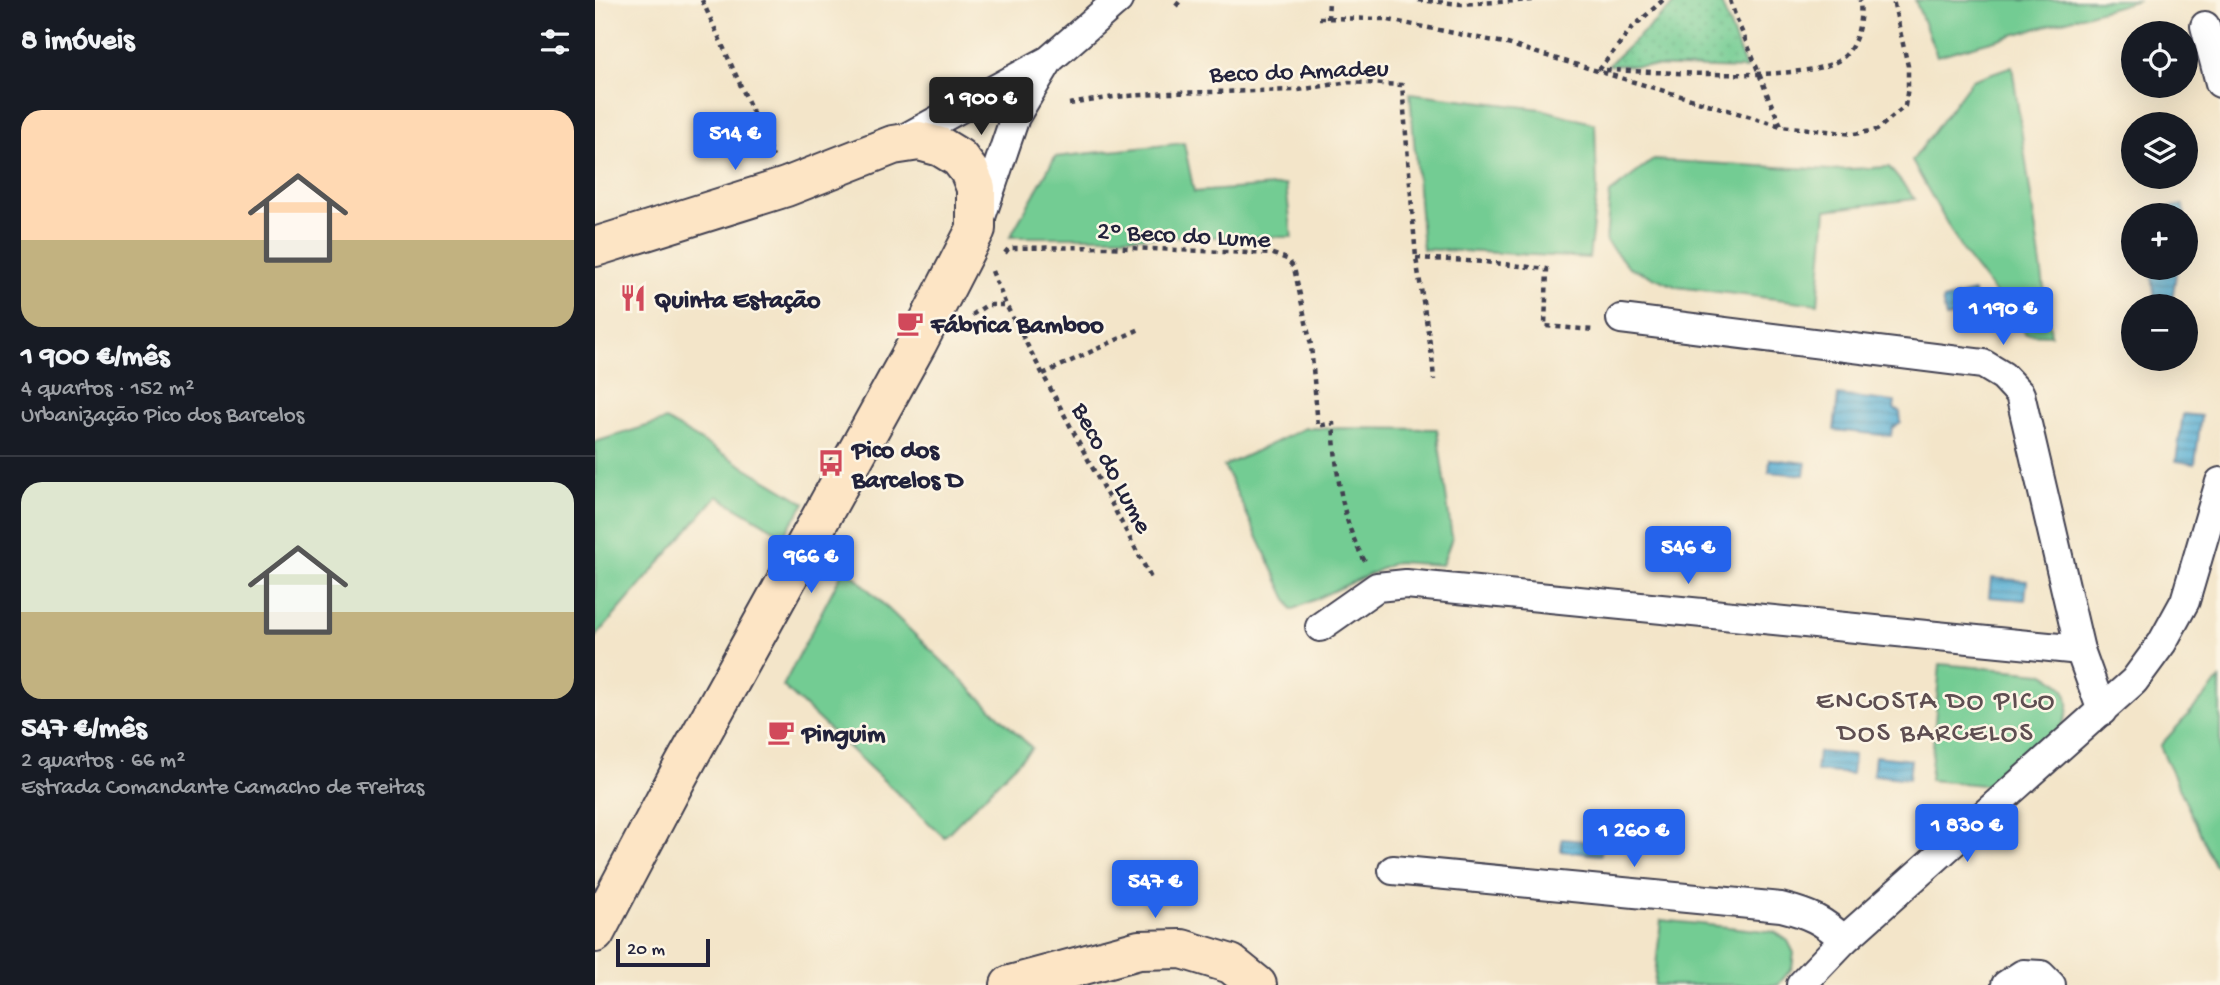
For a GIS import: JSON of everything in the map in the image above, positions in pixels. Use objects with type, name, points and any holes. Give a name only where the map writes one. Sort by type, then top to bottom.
[{"type":"main road","points":[[595,247],[786,187],[893,145],[919,141],[941,147],[959,158],[969,171],[976,188],[976,229],[918,342],[678,776],[595,933]]},
{"type":"main road","points":[[1010,985],[1139,950],[1182,950],[1231,964],[1258,985]]},
{"type":"street","points":[[893,145],[1049,60],[1118,0]]},
{"type":"street","points":[[2205,26],[2220,83]]},
{"type":"street","points":[[976,229],[1015,117],[1049,60]]},
{"type":"street","points":[[1621,319],[1983,364],[2003,376],[2020,394],[2080,650],[2102,711]]},
{"type":"street","points":[[1801,985],[1845,940],[2134,681],[2162,643],[2185,601],[2220,482]]},
{"type":"street","points":[[1320,627],[1377,587],[1406,584],[2080,650]]},
{"type":"street","points":[[1393,870],[1781,907],[1809,914],[1831,927],[1845,940]]},
{"type":"street","points":[[2006,985],[2023,974],[2041,975],[2051,985]]},
{"type":"path","points":[[702,0],[776,164]]},
{"type":"path","points":[[1176,6],[1181,0]]},
{"type":"path","points":[[1328,19],[1329,0]]},
{"type":"path","points":[[1418,0],[1461,4],[1534,0]]},
{"type":"path","points":[[1599,70],[1631,29],[1663,0]]},
{"type":"path","points":[[1730,0],[1737,24],[1781,126]]},
{"type":"path","points":[[1599,70],[1758,75],[1829,66],[1844,57],[1855,39],[1860,25],[1860,0]]},
{"type":"path","points":[[1319,18],[1384,19],[1504,43],[1781,126],[1854,134],[1877,130],[1905,106],[1908,66],[1893,0]]},
{"type":"path","name":"Beco do Amadeu","points":[[1069,104],[1170,93],[1299,90],[1349,82],[1402,85],[1416,258],[1434,380]]},
{"type":"path","name":"2º Beco do Lume","points":[[1003,256],[1009,248],[1106,247],[1273,254],[1287,259],[1294,268],[1311,345],[1318,426],[1333,423],[1336,477],[1357,549],[1368,565]]},
{"type":"path","points":[[1416,258],[1547,269],[1545,326],[1594,330]]},
{"type":"path","name":"Beco do Lume","points":[[998,263],[992,271],[1006,304],[1151,578]]},
{"type":"path","points":[[1043,374],[1142,328]]},
{"type":"green space","points":[[1678,0],[1720,0],[1746,69],[1608,65]]},
{"type":"green space","points":[[1915,0],[2139,0],[1937,56]]},
{"type":"green space","points":[[2012,66],[2051,335],[2026,334],[1963,252],[1912,161],[1972,80]]},
{"type":"green space","points":[[1410,93],[1541,109],[1595,124],[1597,190],[1589,258],[1423,249]]},
{"type":"green space","points":[[1184,143],[1194,192],[1286,185],[1292,237],[1010,237],[1055,157]]},
{"type":"green space","points":[[1653,160],[1831,170],[1889,167],[1915,199],[1826,210],[1818,304],[1677,287],[1629,267],[1606,242],[1610,193]]},
{"type":"green space","points":[[666,420],[805,503],[783,535],[717,496],[595,638],[595,442]]},
{"type":"green space","points":[[1305,428],[1437,429],[1452,538],[1442,565],[1396,562],[1292,610],[1224,466]]},
{"type":"green space","points":[[845,567],[1032,748],[944,837],[783,686]]},
{"type":"green space","points":[[1940,664],[2042,673],[2064,690],[2068,704],[2064,721],[2059,730],[1993,786],[1930,780]]},
{"type":"green space","points":[[2220,679],[2220,868],[2215,866],[2160,746]]},
{"type":"green space","points":[[1661,920],[1775,932],[1788,941],[1794,953],[1792,968],[1778,985],[1654,985]]},
{"type":"water","points":[[2152,280],[2175,280],[2173,294],[2154,294]]},
{"type":"water","points":[[1974,292],[1978,310],[1946,318],[1942,300]]},
{"type":"water","points":[[1838,395],[1895,402],[1894,409],[1900,412],[1901,422],[1892,428],[1891,436],[1834,430]]},
{"type":"water","points":[[2183,414],[2201,416],[2195,464],[2176,461]]},
{"type":"water","points":[[1770,459],[1806,463],[1804,475],[1769,472]]},
{"type":"water","points":[[1991,578],[2027,581],[2025,600],[1989,597]]},
{"type":"water","points":[[1818,752],[1854,755],[1852,774],[1816,771]]},
{"type":"water","points":[[1875,756],[1911,760],[1909,779],[1873,775]]},
{"type":"water","points":[[1562,839],[1603,843],[1601,855],[1561,851]]},
{"type":"place","name":"Quinta Estação","points":[[633,298]]},
{"type":"place","name":"Fábrica Bamboo","points":[[910,323]]},
{"type":"place","name":"Pico dos Barcelos D","points":[[831,463]]},
{"type":"place","name":"Pinguim","points":[[781,732]]},
{"type":"district","name":"ENCOSTA DO PICO DOS BARCELOS","points":[[1936,714]]}]
